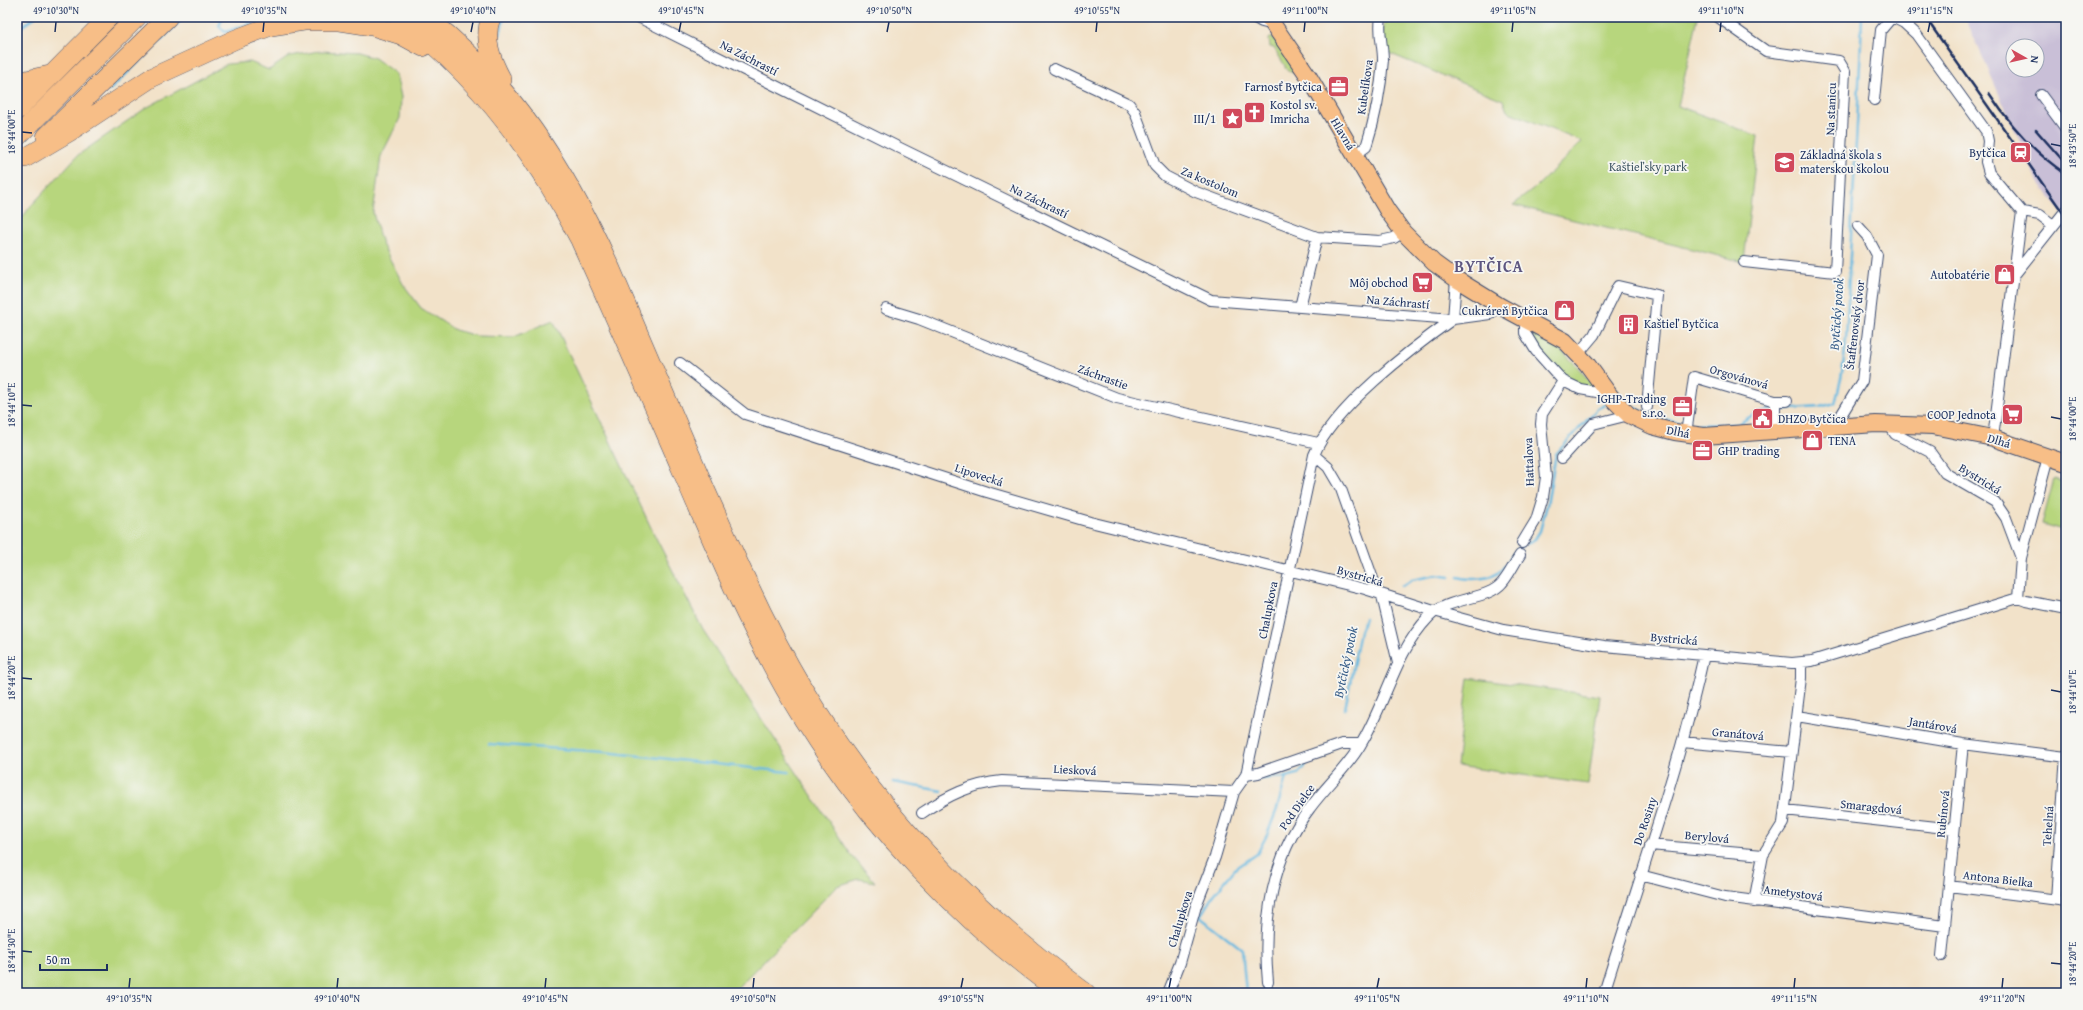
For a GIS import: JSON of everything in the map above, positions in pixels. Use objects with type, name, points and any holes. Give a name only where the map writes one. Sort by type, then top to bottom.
[{"type":"highway","points":[[17,110],[108,17]]},
{"type":"highway","points":[[17,137],[137,17]]},
{"type":"highway","points":[[21,162],[168,17]]},
{"type":"highway","points":[[399,17],[429,41],[454,64],[493,104],[511,126],[549,182],[567,215],[624,337],[706,526],[753,629],[805,721],[857,794],[898,844],[928,877],[983,931],[1061,993]]},
{"type":"highway","points":[[426,17],[468,52],[493,77],[549,152],[566,179],[593,230],[733,553],[782,652],[817,712],[880,800],[938,867],[1015,939],[1086,993]]},
{"type":"highway","points":[[490,17],[488,38],[491,57],[514,105]]},
{"type":"highway","points":[[21,162],[151,78],[236,39],[271,26],[304,21],[340,21],[372,26],[401,35],[454,64]]},
{"type":"highway","points":[[17,82],[50,75]]},
{"type":"main road","name":"Hlavná","points":[[1271,21],[1309,77],[1387,210],[1403,232]]},
{"type":"main road","name":"Dlhá","points":[[1403,232],[1434,263],[1456,279],[1500,306],[1565,341],[1578,354],[1608,394],[1629,415],[1652,426],[1687,428],[1728,435],[1841,426],[1889,424],[1945,427],[1993,438],[2066,463]]},
{"type":"street","name":"Na Záchrastí","points":[[638,17],[900,148],[1212,300],[1453,319],[1490,314],[1500,306]]},
{"type":"street","points":[[1253,17],[1262,22],[1271,21]]},
{"type":"street","name":"Kubelíkova","points":[[1355,154],[1366,147],[1380,87],[1383,58],[1379,30],[1381,17]]},
{"type":"street","name":"Na stanicu","points":[[1718,17],[1766,51],[1839,61],[1845,71],[1835,272],[1744,262]]},
{"type":"street","points":[[1874,100],[1881,30],[1892,17],[1904,23],[1916,34],[1986,131],[1988,141],[1986,162],[1989,174],[2022,212],[2040,215],[2052,225]]},
{"type":"street","name":"Za kostolom","points":[[1054,69],[1129,104],[1135,112],[1155,166],[1165,176],[1196,192],[1317,237],[1380,241],[1394,238],[1403,232]]},
{"type":"street","points":[[2041,95],[2066,129]]},
{"type":"street","points":[[2013,276],[2052,225],[2066,210]]},
{"type":"street","points":[[1993,438],[2022,212]]},
{"type":"street","name":"Štaffenovský dvor","points":[[1841,426],[1840,417],[1862,382],[1877,255],[1867,236],[1858,226]]},
{"type":"street","points":[[1300,307],[1317,237]]},
{"type":"street","points":[[1453,319],[1456,279]]},
{"type":"street","points":[[1578,354],[1594,335],[1618,286],[1657,295],[1647,407]]},
{"type":"street","name":"Záchrastie","points":[[886,309],[920,319],[1117,398],[1318,443]]},
{"type":"street","name":"Chalupkova","points":[[1168,993],[1180,963],[1196,906],[1215,857],[1234,792],[1246,775],[1264,696],[1289,570],[1314,455],[1318,443],[1335,420],[1351,403],[1432,334],[1453,319]]},
{"type":"street","points":[[1525,319],[1525,333],[1536,351],[1563,381],[1580,389],[1608,394]]},
{"type":"street","name":"Lipovecká","points":[[680,363],[745,414],[1039,508],[1090,522],[1289,570]]},
{"type":"street","name":"Orgovánová","points":[[1687,428],[1694,377],[1775,408],[1787,401]]},
{"type":"street","name":"Hattalova","points":[[1522,543],[1536,520],[1543,497],[1546,477],[1541,424],[1542,414],[1563,381]]},
{"type":"street","points":[[1775,408],[1775,431]]},
{"type":"street","points":[[1562,458],[1594,424],[1629,415]]},
{"type":"street","name":"Bystrická","points":[[1889,424],[1896,434],[1930,452],[1945,473],[1995,502],[2006,518],[2021,558]]},
{"type":"street","points":[[1314,455],[1328,467],[1341,489],[1380,594],[1398,663]]},
{"type":"street","name":"Bystrická","points":[[1289,570],[1380,594],[1503,630],[1604,646],[1801,663],[2018,598],[2021,558],[2048,457]]},
{"type":"street","points":[[1434,611],[1451,603],[1492,590],[1502,584],[1520,555]]},
{"type":"street","points":[[2018,598],[2066,609]]},
{"type":"street","name":"Pod Dielce","points":[[1268,982],[1266,957],[1270,907],[1275,874],[1284,850],[1309,809],[1361,744],[1398,663],[1424,622],[1434,611]]},
{"type":"street","name":"Do Rosiny","points":[[1604,993],[1640,875],[1667,796],[1704,655]]},
{"type":"street","points":[[1754,902],[1762,855],[1783,823],[1791,752],[1797,716],[1801,663]]},
{"type":"street","name":"Jantárová","points":[[1797,716],[1963,744],[2066,756]]},
{"type":"street","name":"Granátová","points":[[1682,742],[1791,752]]},
{"type":"street","points":[[1246,775],[1258,773],[1342,744],[1361,744]]},
{"type":"street","name":"Rubínová","points":[[1949,886],[1963,744]]},
{"type":"street","name":"Tehelná","points":[[2061,900],[2066,756]]},
{"type":"street","name":"Liesková","points":[[922,813],[960,791],[976,785],[1002,781],[1234,792]]},
{"type":"street","name":"Smaragdová","points":[[1785,810],[1954,829]]},
{"type":"street","name":"Berylová","points":[[1650,845],[1762,855]]},
{"type":"street","name":"Ametystová","points":[[1640,875],[1725,897],[1754,902],[1945,926]]},
{"type":"street","name":"Antona Bielka","points":[[1942,956],[1949,886],[2061,900]]},
{"type":"shaded area","points":[[1965,17],[2066,17],[2066,218],[2036,178]]},
{"type":"green space","name":"Kaštieľsky park","points":[[1386,17],[1698,17],[1678,106],[1758,136],[1744,262],[1513,205],[1535,188],[1582,142],[1507,111],[1503,100],[1386,52],[1382,35]]},
{"type":"green space","points":[[1271,37],[1274,38],[1294,69],[1293,73],[1285,68],[1274,48],[1270,47],[1269,39]]},
{"type":"green space","points":[[320,51],[357,53],[375,58],[396,74],[401,97],[400,118],[381,156],[373,213],[382,244],[403,284],[421,308],[455,330],[477,336],[514,337],[553,320],[654,534],[703,630],[851,855],[875,882],[859,879],[837,886],[732,993],[17,993],[17,226],[29,208],[78,155],[146,108],[227,64],[250,62],[269,70],[290,56]]},
{"type":"green space","points":[[1530,331],[1551,343],[1567,356],[1596,390],[1569,382],[1547,361],[1529,332]]},
{"type":"green space","points":[[2054,479],[2066,483],[2066,531],[2042,524]]},
{"type":"green space","points":[[1468,678],[1600,696],[1588,784],[1457,766]]},
{"type":"waterway","points":[[17,30],[35,17]]},
{"type":"waterway","points":[[109,91],[184,17]]},
{"type":"waterway","points":[[223,17],[219,26],[225,32],[267,18]]},
{"type":"waterway","points":[[500,35],[504,17]]},
{"type":"waterway","name":"Bytčický potok","points":[[1777,410],[1820,407],[1835,403],[1840,385],[1847,330],[1862,17]]},
{"type":"waterway","name":"Bytčický potok","points":[[1527,544],[1535,539],[1540,531],[1547,505],[1556,454],[1598,408],[1605,405]]},
{"type":"waterway","name":"Bytčický potok","points":[[1633,407],[1648,414],[1685,425]]},
{"type":"waterway","name":"Bytčický potok","points":[[1690,425],[1738,424],[1753,415],[1772,410]]},
{"type":"waterway","name":"Bytčický potok","points":[[1458,577],[1479,579],[1495,575],[1522,546]]},
{"type":"waterway","name":"Bytčický potok","points":[[1402,586],[1412,580],[1436,575],[1449,577]]},
{"type":"waterway","name":"Bytčický potok","points":[[1345,709],[1360,631],[1365,618]]},
{"type":"waterway","points":[[489,744],[604,752],[789,772]]},
{"type":"waterway","name":"Bytčický potok","points":[[1246,993],[1242,949],[1200,916],[1213,896],[1235,869],[1257,854],[1267,835],[1277,809],[1286,777],[1298,774],[1307,763]]},
{"type":"waterway","points":[[1246,780],[1286,777]]},
{"type":"waterway","points":[[893,782],[942,791]]},
{"type":"railway","points":[[1925,17],[2066,217]]},
{"type":"railway","points":[[1989,93],[2023,138],[2043,157],[2066,174]]},
{"type":"railway","points":[[2036,130],[2066,164]]},
{"type":"place","name":"Farnosť Bytčica","points":[[1338,87]]},
{"type":"place","name":"Kostol sv. Imricha","points":[[1255,112]]},
{"type":"place","name":"III/1","points":[[1232,119]]},
{"type":"place","name":"Bytčica","points":[[2021,153]]},
{"type":"place","name":"Základná škola s materskou školou","points":[[1785,162]]},
{"type":"place","name":"Autobatérie","points":[[2005,275]]},
{"type":"place","name":"Môj obchod","points":[[1423,283]]},
{"type":"place","name":"Cukráreň Bytčica","points":[[1564,311]]},
{"type":"place","name":"Kaštieľ Bytčica","points":[[1629,324]]},
{"type":"place","name":"IGHP-Trading s.r.o.","points":[[1682,406]]},
{"type":"place","name":"COOP Jednota","points":[[2012,415]]},
{"type":"place","name":"DHZO Bytčica","points":[[1762,419]]},
{"type":"place","name":"TENA","points":[[1813,441]]},
{"type":"place","name":"GHP trading","points":[[1703,451]]},
{"type":"district","name":"BYTČICA","points":[[1489,266]]}]
